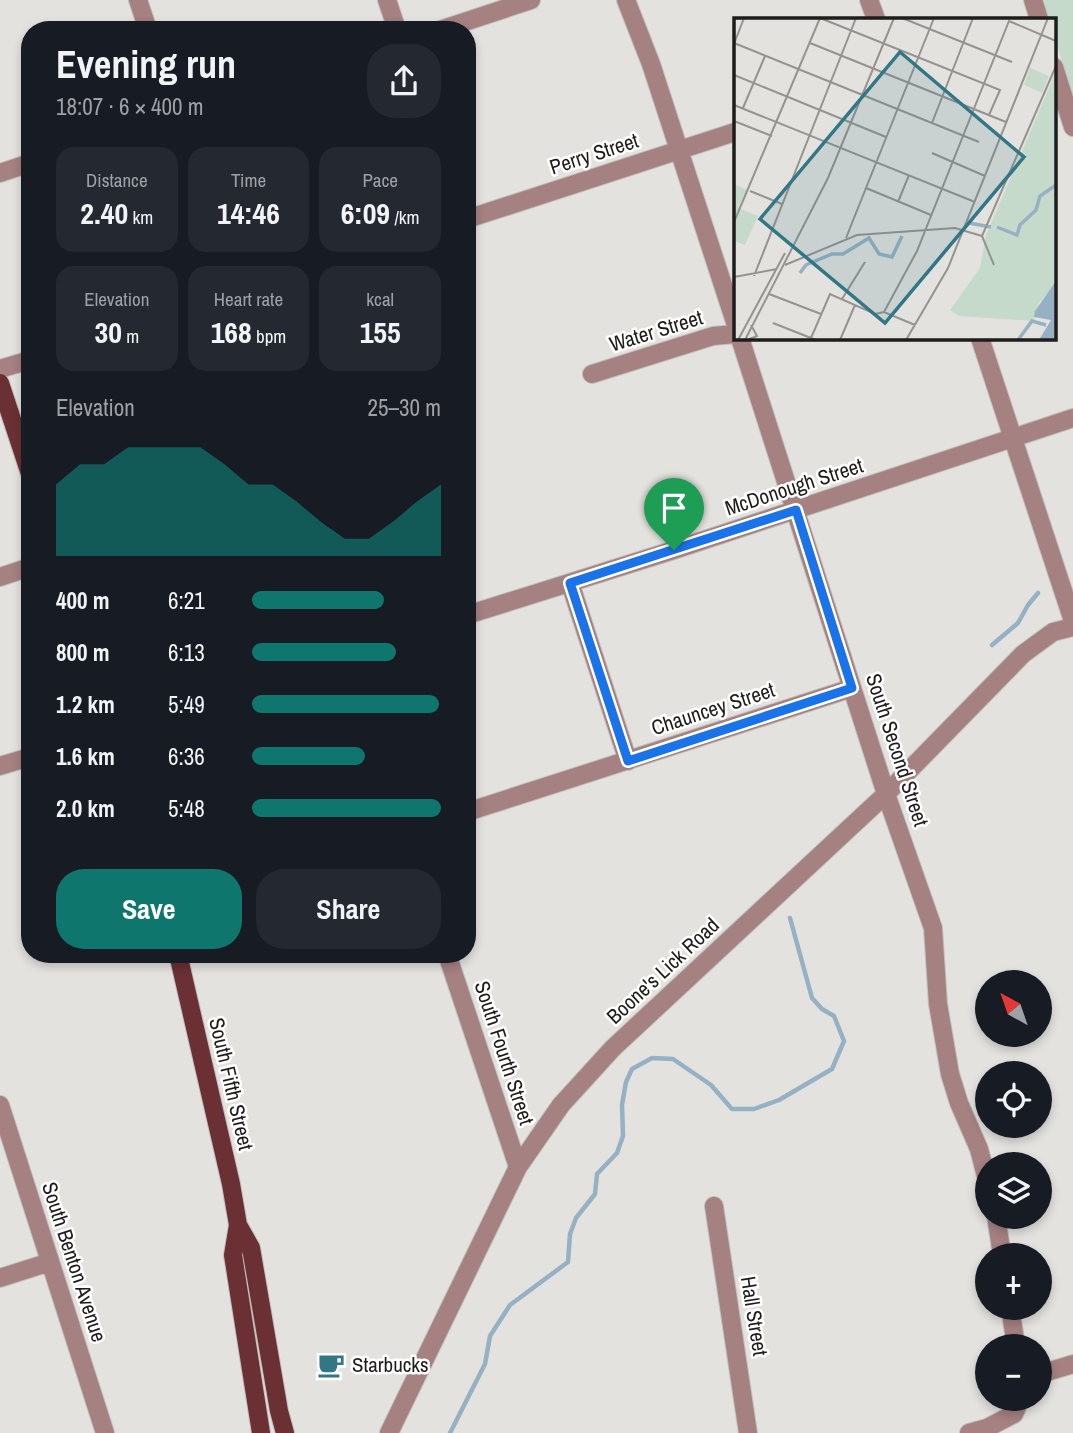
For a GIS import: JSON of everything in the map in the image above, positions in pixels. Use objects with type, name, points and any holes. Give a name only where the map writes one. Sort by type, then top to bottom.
[{"type":"main road","points":[[0,383],[21,447]]},
{"type":"main road","name":"South Fifth Street","points":[[180,963],[231,1184],[238,1226],[233,1255],[261,1433]]},
{"type":"main road","name":"South Fifth Street","points":[[238,1226],[251,1248],[285,1433]]},
{"type":"street","points":[[138,0],[145,21]]},
{"type":"street","points":[[387,0],[394,21]]},
{"type":"street","points":[[467,21],[531,0]]},
{"type":"street","points":[[626,0],[651,64],[734,319]]},
{"type":"street","points":[[869,0],[876,18]]},
{"type":"street","points":[[1033,0],[1039,18]]},
{"type":"street","points":[[1056,73],[1073,127]]},
{"type":"street","name":"Perry Street","points":[[476,216],[734,132]]},
{"type":"street","points":[[0,173],[21,166]]},
{"type":"street","name":"Water Street","points":[[592,374],[713,336],[734,334]]},
{"type":"street","name":"South Second Street","points":[[741,340],[886,794],[933,928],[938,1004],[950,1074],[980,1152]]},
{"type":"street","points":[[981,340],[1073,621]]},
{"type":"street","points":[[0,369],[21,363]]},
{"type":"street","name":"McDonough Street","points":[[476,612],[1073,418]]},
{"type":"street","points":[[0,577],[21,570]]},
{"type":"street","points":[[570,583],[628,761]]},
{"type":"street","name":"Boone's Lick Road","points":[[389,1433],[518,1167],[561,1105],[613,1048],[886,794],[1023,654],[1053,632],[1073,627]]},
{"type":"street","name":"Chauncey Street","points":[[476,809],[852,688]]},
{"type":"street","points":[[0,766],[21,760]]},
{"type":"street","name":"South Fourth Street","points":[[450,963],[518,1167]]},
{"type":"street","name":"South Benton Avenue","points":[[0,1105],[105,1433]]},
{"type":"street","name":"Hall Street","points":[[714,1206],[748,1433]]},
{"type":"street","points":[[0,1278],[50,1262]]},
{"type":"street","points":[[1052,1370],[1073,1364]]},
{"type":"street","points":[[969,1433],[987,1428],[1015,1411]]},
{"type":"green space","points":[[1043,0],[1073,0],[1073,97],[1056,42],[1056,18],[1049,18]]},
{"type":"waterway","points":[[992,645],[1018,623],[1038,593]]},
{"type":"waterway","points":[[450,1433],[485,1364],[490,1336],[510,1305],[568,1262],[570,1234],[576,1218],[595,1194],[597,1174],[617,1153],[623,1136],[622,1105],[626,1082],[632,1069],[652,1058],[673,1059],[711,1085],[732,1109],[754,1109],[779,1100],[832,1069],[844,1041],[834,1016],[822,1009],[812,998],[790,918]]},
{"type":"place","name":"Starbucks","points":[[331,1365]]},
{"type":"route","points":[[796,510],[852,688],[628,761],[570,583],[674,550],[796,510]]}]
